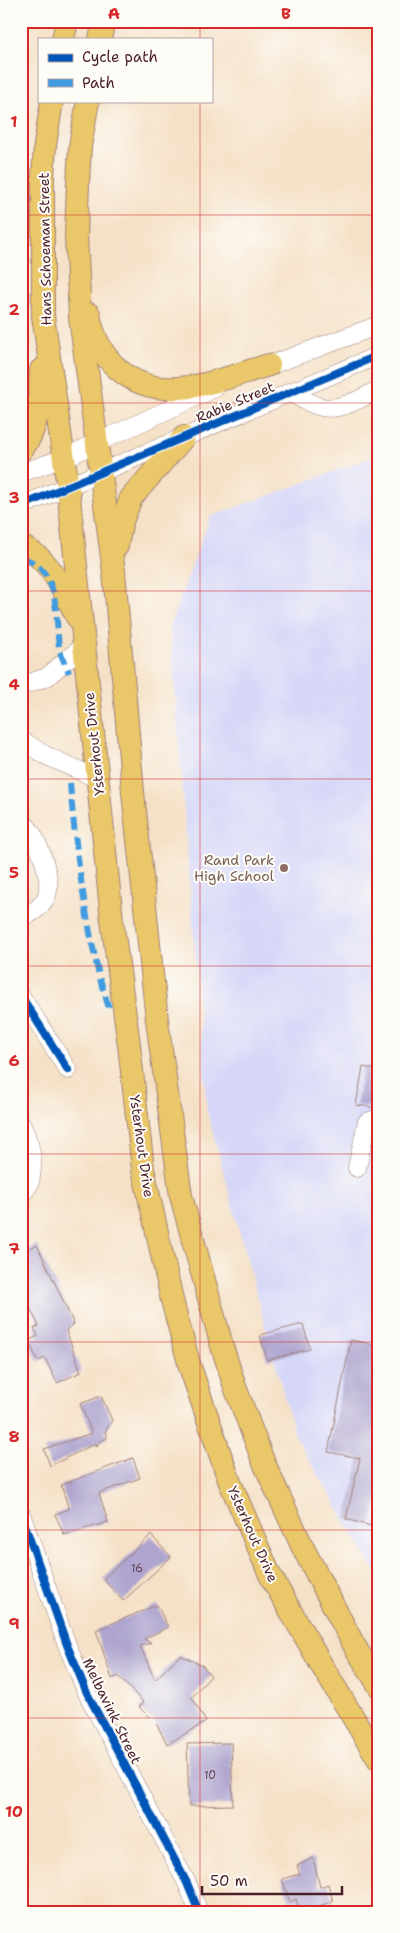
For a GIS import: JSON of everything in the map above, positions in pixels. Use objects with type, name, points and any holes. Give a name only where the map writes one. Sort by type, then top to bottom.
[{"type":"main road","points":[[63,38],[66,21]]},
{"type":"main road","points":[[100,38],[104,21]]},
{"type":"main road","name":"Hans Schoeman Street","points":[[52,102],[45,145],[43,177],[44,316],[68,486]]},
{"type":"main road","points":[[88,102],[80,146],[76,236],[80,317],[114,572],[133,792],[151,960],[181,1196],[222,1346],[235,1387],[264,1463],[303,1548],[354,1645],[379,1686]]},
{"type":"main road","points":[[76,236],[92,329],[105,356],[121,373],[148,385],[177,389],[269,365]]},
{"type":"main road","points":[[21,450],[32,432],[40,395],[44,316]]},
{"type":"main road","points":[[114,572],[117,538],[131,498],[184,437]]},
{"type":"main road","name":"Ysterhout Drive","points":[[68,486],[112,920],[143,1169],[172,1300],[190,1367],[229,1480],[270,1576],[379,1760]]},
{"type":"main road","points":[[21,546],[37,555],[46,564],[57,580],[84,637]]},
{"type":"street","name":"Rabie Street","points":[[21,473],[64,458],[269,365],[379,325]]},
{"type":"street","name":"Rabie Street","points":[[21,506],[379,355]]},
{"type":"street","points":[[289,392],[319,407],[329,408],[356,401],[379,389]]},
{"type":"street","points":[[21,686],[47,677],[84,637]]},
{"type":"street","points":[[26,749],[98,779]]},
{"type":"street","points":[[21,821],[36,837],[47,877],[47,894],[41,906],[26,916],[21,917]]},
{"type":"street","points":[[21,996],[68,1070]]},
{"type":"street","points":[[357,1168],[367,1122],[379,1118]]},
{"type":"street","points":[[21,1124],[29,1139],[32,1162],[30,1184],[21,1195]]},
{"type":"street","name":"Melbavink Street","points":[[21,1514],[66,1645],[87,1693],[187,1883],[199,1912]]},
{"type":"shaded area","name":"Rand Park High School","points":[[379,455],[379,1577],[295,1436],[207,1111],[170,625],[210,517]]},
{"type":"building","points":[[363,1067],[379,1070],[379,1108],[356,1105]]},
{"type":"building","points":[[37,1245],[74,1324],[66,1330],[81,1372],[57,1383],[45,1358],[38,1361],[28,1341],[38,1336],[34,1328],[39,1326],[21,1290],[21,1252]]},
{"type":"building","points":[[303,1324],[310,1349],[267,1360],[260,1335]]},
{"type":"building","points":[[351,1340],[379,1346],[379,1493],[371,1526],[346,1519],[360,1458],[328,1452]]},
{"type":"building","points":[[101,1396],[112,1420],[105,1432],[107,1438],[99,1442],[97,1446],[96,1443],[50,1466],[44,1449],[92,1433],[80,1404]]},
{"type":"building","points":[[133,1458],[140,1478],[99,1493],[108,1522],[64,1535],[55,1514],[69,1509],[61,1485]]},
{"type":"building","points":[[151,1535],[171,1557],[123,1601],[103,1579]]},
{"type":"building","points":[[157,1605],[168,1627],[144,1639],[151,1643],[140,1646],[155,1680],[180,1655],[202,1665],[211,1676],[192,1697],[206,1722],[167,1744],[157,1725],[139,1707],[144,1703],[118,1676],[112,1679],[96,1630]]},
{"type":"building","points":[[231,1743],[233,1805],[189,1806],[187,1744]]},
{"type":"building","points":[[313,1858],[320,1887],[328,1884],[333,1901],[319,1906],[321,1912],[300,1912],[296,1899],[290,1902],[282,1879],[300,1874],[297,1866]]},
{"type":"marked path","points":[[23,558],[35,564],[50,583],[56,608],[60,650],[69,673]]},
{"type":"marked path","points":[[70,783],[84,901],[98,971],[109,1011]]},
{"type":"cycle path","points":[[21,506],[379,355]]},
{"type":"cycle path","points":[[21,996],[68,1070]]},
{"type":"cycle path","points":[[21,1514],[67,1645],[87,1693],[187,1883],[199,1912]]},
{"type":"place","name":"Rand Park High School","points":[[284,868]]}]
